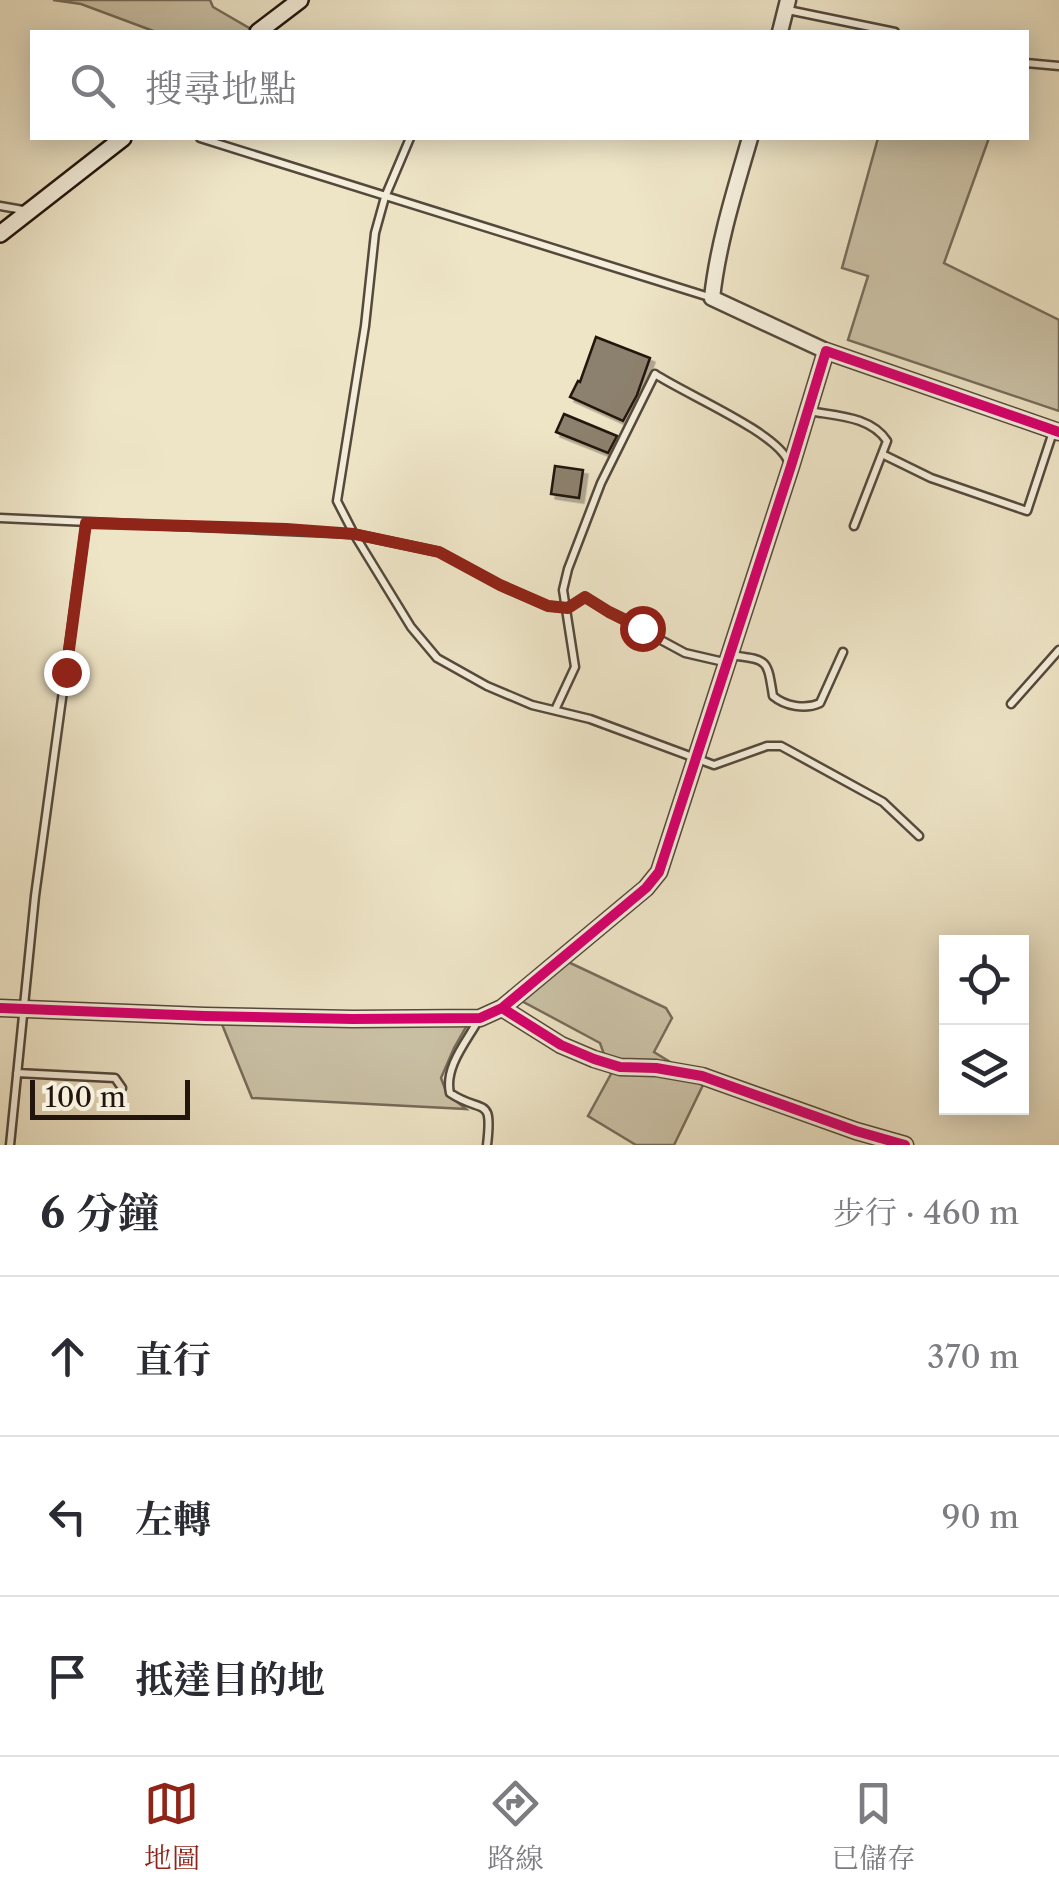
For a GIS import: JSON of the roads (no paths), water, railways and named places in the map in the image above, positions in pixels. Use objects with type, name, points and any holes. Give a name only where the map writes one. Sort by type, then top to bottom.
[{"type":"main road","points":[[261,30],[300,0]]},
{"type":"main road","points":[[0,234],[120,140]]},
{"type":"street","points":[[781,30],[788,5]]},
{"type":"street","points":[[749,140],[714,274],[712,298],[826,351],[1056,431]]},
{"type":"street","points":[[0,1008],[205,1016],[480,1018],[502,1008],[646,888],[658,872],[826,351]]},
{"type":"street","points":[[502,1008],[561,1045],[594,1059],[620,1067],[702,1076],[905,1145]]},
{"type":"lane","points":[[788,5],[886,30]]},
{"type":"lane","points":[[1029,62],[1059,66]]},
{"type":"lane","points":[[206,140],[712,298]]},
{"type":"lane","points":[[409,140],[384,197],[375,233],[365,326],[337,501],[411,627],[437,658],[487,686],[714,765],[768,746],[781,746],[883,802],[920,836]]},
{"type":"lane","points":[[0,206],[29,211]]},
{"type":"lane","points":[[555,710],[576,667],[564,590],[568,569],[601,483],[655,374],[764,434],[785,453],[791,466]]},
{"type":"lane","points":[[808,410],[864,422],[887,441],[854,526]]},
{"type":"lane","points":[[882,454],[931,478],[1026,510],[1056,431]]},
{"type":"lane","points":[[0,518],[354,534],[439,552],[548,606],[568,608],[585,597],[685,653],[760,659],[768,668],[772,696],[780,702],[809,708],[820,703],[844,652]]},
{"type":"lane","points":[[10,1145],[35,896],[86,523]]},
{"type":"lane","points":[[1011,704],[1059,650]]},
{"type":"lane","points":[[480,1018],[450,1069],[447,1082],[450,1093],[484,1108],[490,1117],[487,1145]]},
{"type":"lane","points":[[18,1072],[115,1078],[122,1088]]}]
